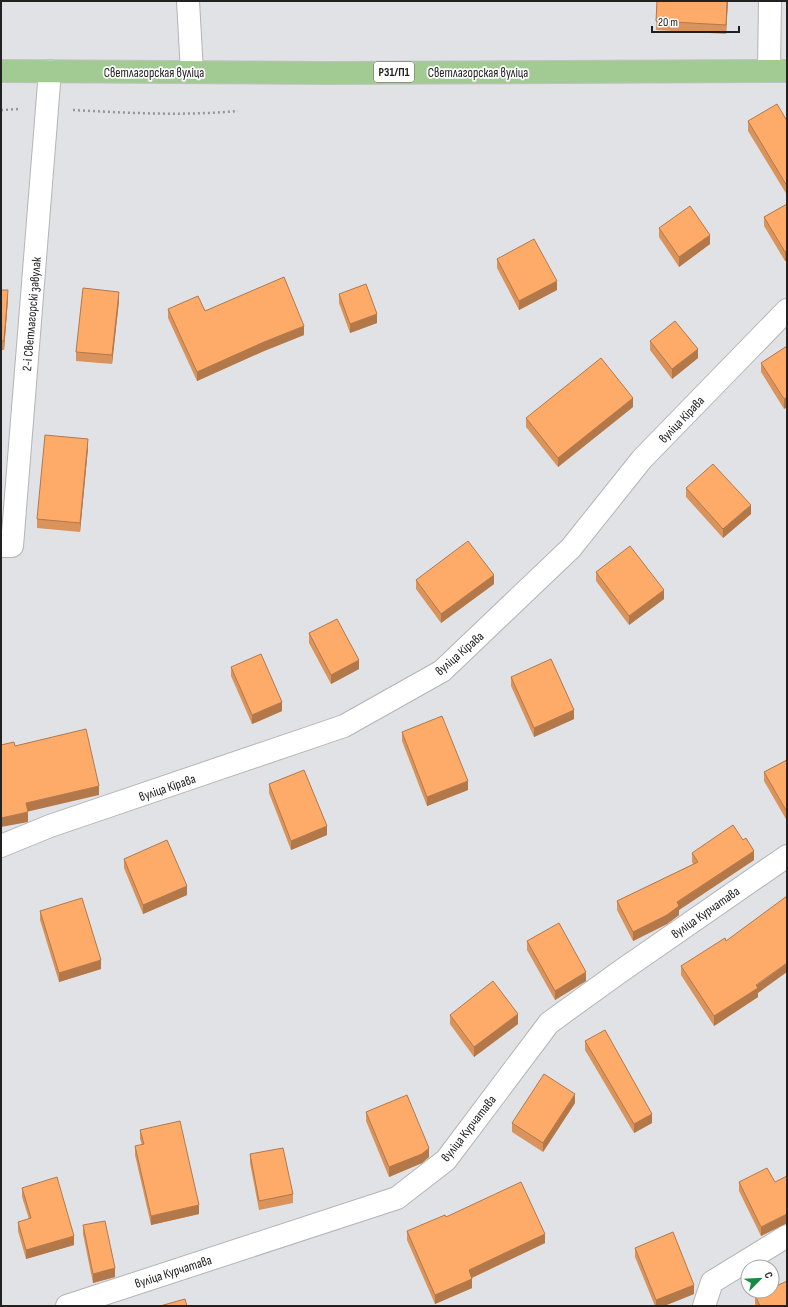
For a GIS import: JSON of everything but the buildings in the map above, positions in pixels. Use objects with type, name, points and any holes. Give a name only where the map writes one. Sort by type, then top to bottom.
[{"type":"main road","name":"Светлагорская вуліца","points":[[1,71],[192,72],[778,70]]},
{"type":"street","points":[[188,1],[192,72]]},
{"type":"street","points":[[770,1],[778,70]]},
{"type":"street","name":"2-і Светлагорскі завулак","points":[[1,546],[12,546],[50,71]]},
{"type":"street","name":"вуліца Кірава","points":[[1,846],[50,826],[344,726],[442,671],[571,548],[642,459],[787,310]]},
{"type":"street","name":"вуліца Курчатава","points":[[67,1306],[398,1198],[446,1160],[549,1023],[621,970],[787,856]]},
{"type":"street","points":[[704,1306],[712,1282],[787,1236]]},
{"type":"path","points":[[1,110],[48,108],[131,113],[213,114],[238,111]]}]
